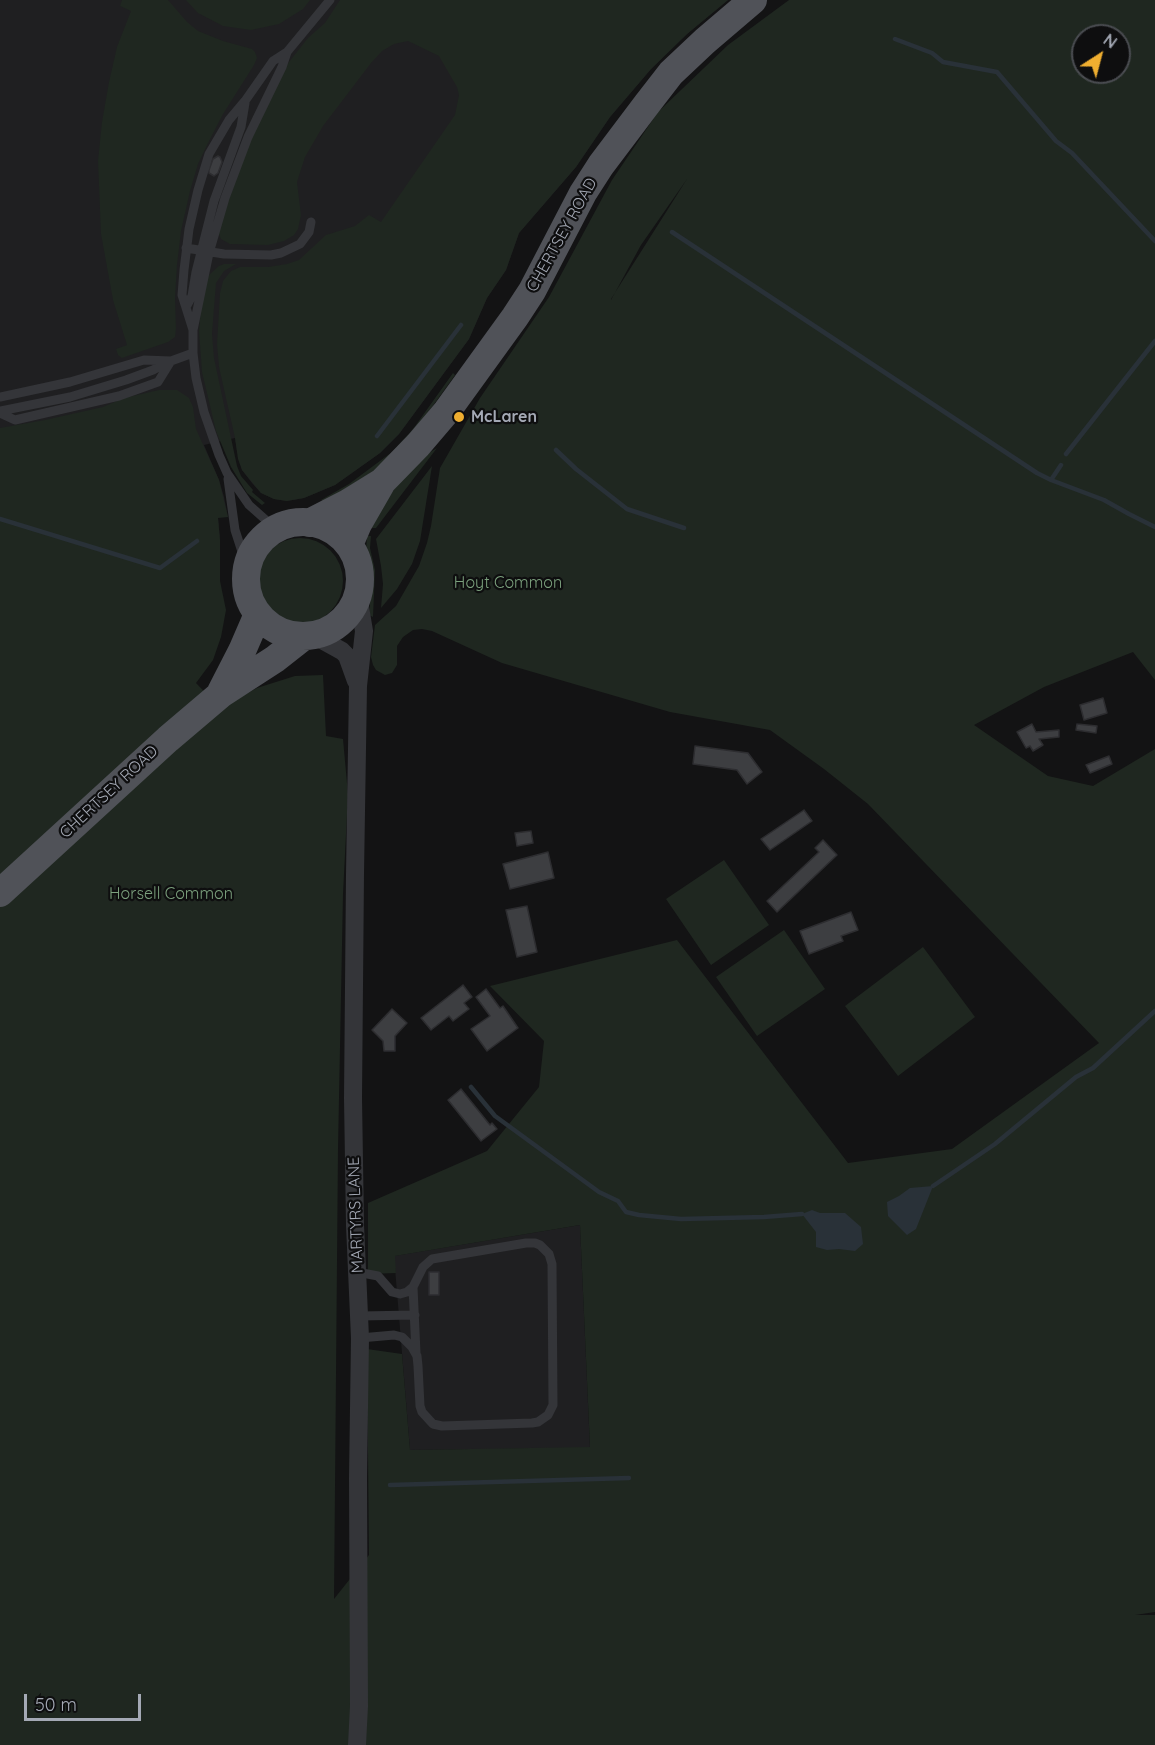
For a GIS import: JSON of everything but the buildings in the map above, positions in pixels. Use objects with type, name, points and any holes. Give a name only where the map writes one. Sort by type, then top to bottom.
[{"type":"main road","name":"CHERTSEY ROAD","points":[[309,523],[382,482],[447,411],[532,291],[583,193],[647,104],[671,73],[753,0]]},
{"type":"main road","name":"CHERTSEY ROAD","points":[[349,545],[382,482]]},
{"type":"main road","points":[[295,522],[309,523],[333,530],[349,545],[357,558],[361,577],[358,595],[350,612],[338,625],[321,634],[291,635],[273,628],[258,614],[249,597],[246,582],[248,567],[252,553],[261,540],[276,529],[295,522]]},
{"type":"main road","name":"CHERTSEY ROAD","points":[[220,694],[258,614]]},
{"type":"main road","name":"CHERTSEY ROAD","points":[[0,893],[220,694],[308,636]]},
{"type":"street","name":"MARTYRS LANE","points":[[357,1745],[360,1316],[353,1098],[358,686],[364,631],[358,595]]},
{"type":"street","name":"MARTYRS LANE","points":[[308,636],[342,651],[347,656],[358,686]]},
{"type":"lane","points":[[193,330],[182,295],[186,248],[198,190],[209,154],[229,120],[273,61],[286,52],[330,0]]},
{"type":"lane","points":[[186,308],[248,137],[282,67],[286,52]]},
{"type":"lane","points":[[245,101],[241,126],[214,201],[193,330],[193,353],[204,412],[227,473],[235,530],[248,567]]},
{"type":"lane","points":[[186,248],[205,252],[262,255],[281,253],[300,244],[309,232],[311,222]]},
{"type":"lane","points":[[0,412],[70,397],[126,380],[193,353]]},
{"type":"lane","points":[[0,397],[70,382],[144,360],[171,361]]},
{"type":"lane","points":[[0,412],[15,420],[119,396],[158,382],[171,361]]},
{"type":"lane","points":[[23,392],[26,406]]},
{"type":"lane","points":[[227,473],[249,505],[276,529]]},
{"type":"lane","points":[[357,1272],[378,1276],[392,1292],[400,1294],[413,1287],[423,1267],[432,1259],[526,1243],[535,1243],[544,1249],[549,1254],[552,1263],[554,1399],[551,1411],[544,1419],[532,1423],[442,1426],[433,1424],[422,1412],[420,1406],[413,1287]]},
{"type":"lane","points":[[360,1316],[415,1315]]},
{"type":"lane","points":[[360,1338],[394,1335],[402,1337],[417,1356]]},
{"type":"shaded area","points":[[0,0],[728,0],[687,34],[651,69],[610,117],[576,167],[519,233],[506,270],[487,298],[469,339],[399,434],[380,453],[335,485],[304,498],[287,501],[274,499],[261,493],[252,483],[242,470],[235,438],[204,445],[219,480],[228,517],[218,517],[220,540],[0,469]]},
{"type":"shaded area","points":[[933,1186],[916,1229],[907,1235],[888,1216],[887,1202],[910,1188]]},
{"type":"shaded area","points":[[812,1210],[820,1213],[845,1213],[861,1227],[863,1244],[855,1251],[827,1250],[816,1247],[816,1232],[802,1214]]},
{"type":"shaded area","points":[[580,1225],[590,1448],[410,1450],[394,1256]]},
{"type":"green space","points":[[122,0],[168,0],[198,31],[252,49],[257,58],[208,143],[198,164],[190,191],[181,231],[177,265],[175,337],[168,342],[122,358],[116,349],[127,345],[113,300],[101,234],[98,161],[109,82],[117,47],[131,11],[120,6]]},
{"type":"green space","points":[[186,0],[310,0],[303,9],[279,24],[251,30],[223,26],[198,13]]},
{"type":"green space","points":[[340,0],[728,0],[687,34],[651,69],[610,117],[576,167],[519,233],[506,270],[487,298],[469,339],[399,434],[380,453],[335,485],[304,498],[287,501],[274,499],[261,493],[242,470],[238,459],[219,367],[217,344],[220,293],[223,281],[231,271],[240,267],[268,267],[299,260],[326,235],[355,226],[369,215],[381,222],[455,115],[459,95],[457,87],[439,56],[408,41],[394,44],[382,51],[323,126],[305,157],[297,182],[301,215],[294,235],[284,241],[268,245],[230,244],[221,239],[218,232],[243,156],[282,71],[308,38],[325,23]]},
{"type":"green space","points":[[789,0],[1155,0],[1155,680],[1133,652],[1044,687],[974,725],[1048,776],[1093,786],[1155,749],[1155,1612],[1135,1615],[1155,1615],[1155,1745],[0,1745],[0,428],[103,407],[124,398],[159,390],[177,390],[189,398],[193,407],[196,429],[219,480],[228,517],[218,518],[220,581],[226,610],[221,637],[213,660],[196,683],[220,708],[257,688],[295,676],[323,675],[326,736],[343,739],[348,794],[343,894],[338,1149],[334,1599],[369,1555],[367,1349],[402,1354],[410,1450],[590,1447],[580,1225],[395,1256],[396,1273],[368,1274],[368,1203],[487,1151],[539,1087],[544,1041],[490,986],[677,940],[848,1163],[952,1149],[1099,1043],[868,804],[770,730],[670,712],[502,663],[432,631],[422,629],[413,630],[403,637],[397,646],[397,665],[392,673],[385,675],[376,670],[373,665],[371,657],[375,625],[396,606],[419,566],[427,543],[440,468],[480,398],[549,297],[612,180],[658,112],[728,45]],"holes":[[[687,179],[615,293],[641,245]]]},
{"type":"green space","points":[[224,264],[236,264],[224,271],[216,283],[212,334],[214,358],[237,466],[241,476],[253,490],[252,492],[265,503],[262,505],[247,493],[231,467],[216,431],[202,372],[199,331],[203,286],[208,276]]},
{"type":"green space","points":[[453,373],[455,375],[432,407],[385,464],[324,502],[321,500],[349,484],[392,452],[413,429]]},
{"type":"green space","points":[[437,448],[376,528],[370,528],[406,473]]},
{"type":"green space","points":[[432,466],[420,541],[412,564],[397,589],[381,608],[383,584],[376,539]]},
{"type":"green space","points":[[367,536],[371,536],[370,548],[375,570],[373,617],[369,615],[372,580],[366,551]]},
{"type":"green space","points":[[300,538],[317,541],[331,550],[340,564],[343,581],[340,598],[331,612],[317,621],[300,624],[283,621],[269,612],[260,598],[257,581],[260,564],[269,550],[283,541]]},
{"type":"green space","points":[[724,860],[769,925],[711,965],[666,899]]},
{"type":"green space","points":[[784,930],[825,989],[757,1036],[716,977]]},
{"type":"green space","points":[[923,947],[975,1017],[898,1076],[845,1006]]},
{"type":"waterway","points":[[895,39],[932,53],[943,62],[997,72],[1056,141],[1072,153],[1155,241]]},
{"type":"waterway","points":[[672,232],[1037,473],[1104,500],[1155,527]]},
{"type":"waterway","points":[[377,436],[461,325]]},
{"type":"waterway","points":[[1066,454],[1155,341]]},
{"type":"waterway","points":[[556,450],[576,469],[627,509],[684,528]]},
{"type":"waterway","points":[[1051,480],[1061,465]]},
{"type":"waterway","points":[[0,519],[160,568],[197,541]]},
{"type":"waterway","points":[[933,1186],[995,1144],[1076,1077],[1093,1068],[1155,1011]]},
{"type":"waterway","points":[[471,1087],[495,1116],[599,1192],[618,1201],[626,1212],[681,1219],[802,1214]]},
{"type":"waterway","points":[[390,1485],[629,1478]]},
{"type":"place","name":"McLaren","points":[[459,417]]},
{"type":"park label","name":"Hoyt Common","points":[[508,583]]},
{"type":"park label","name":"Horsell Common","points":[[171,894]]}]
